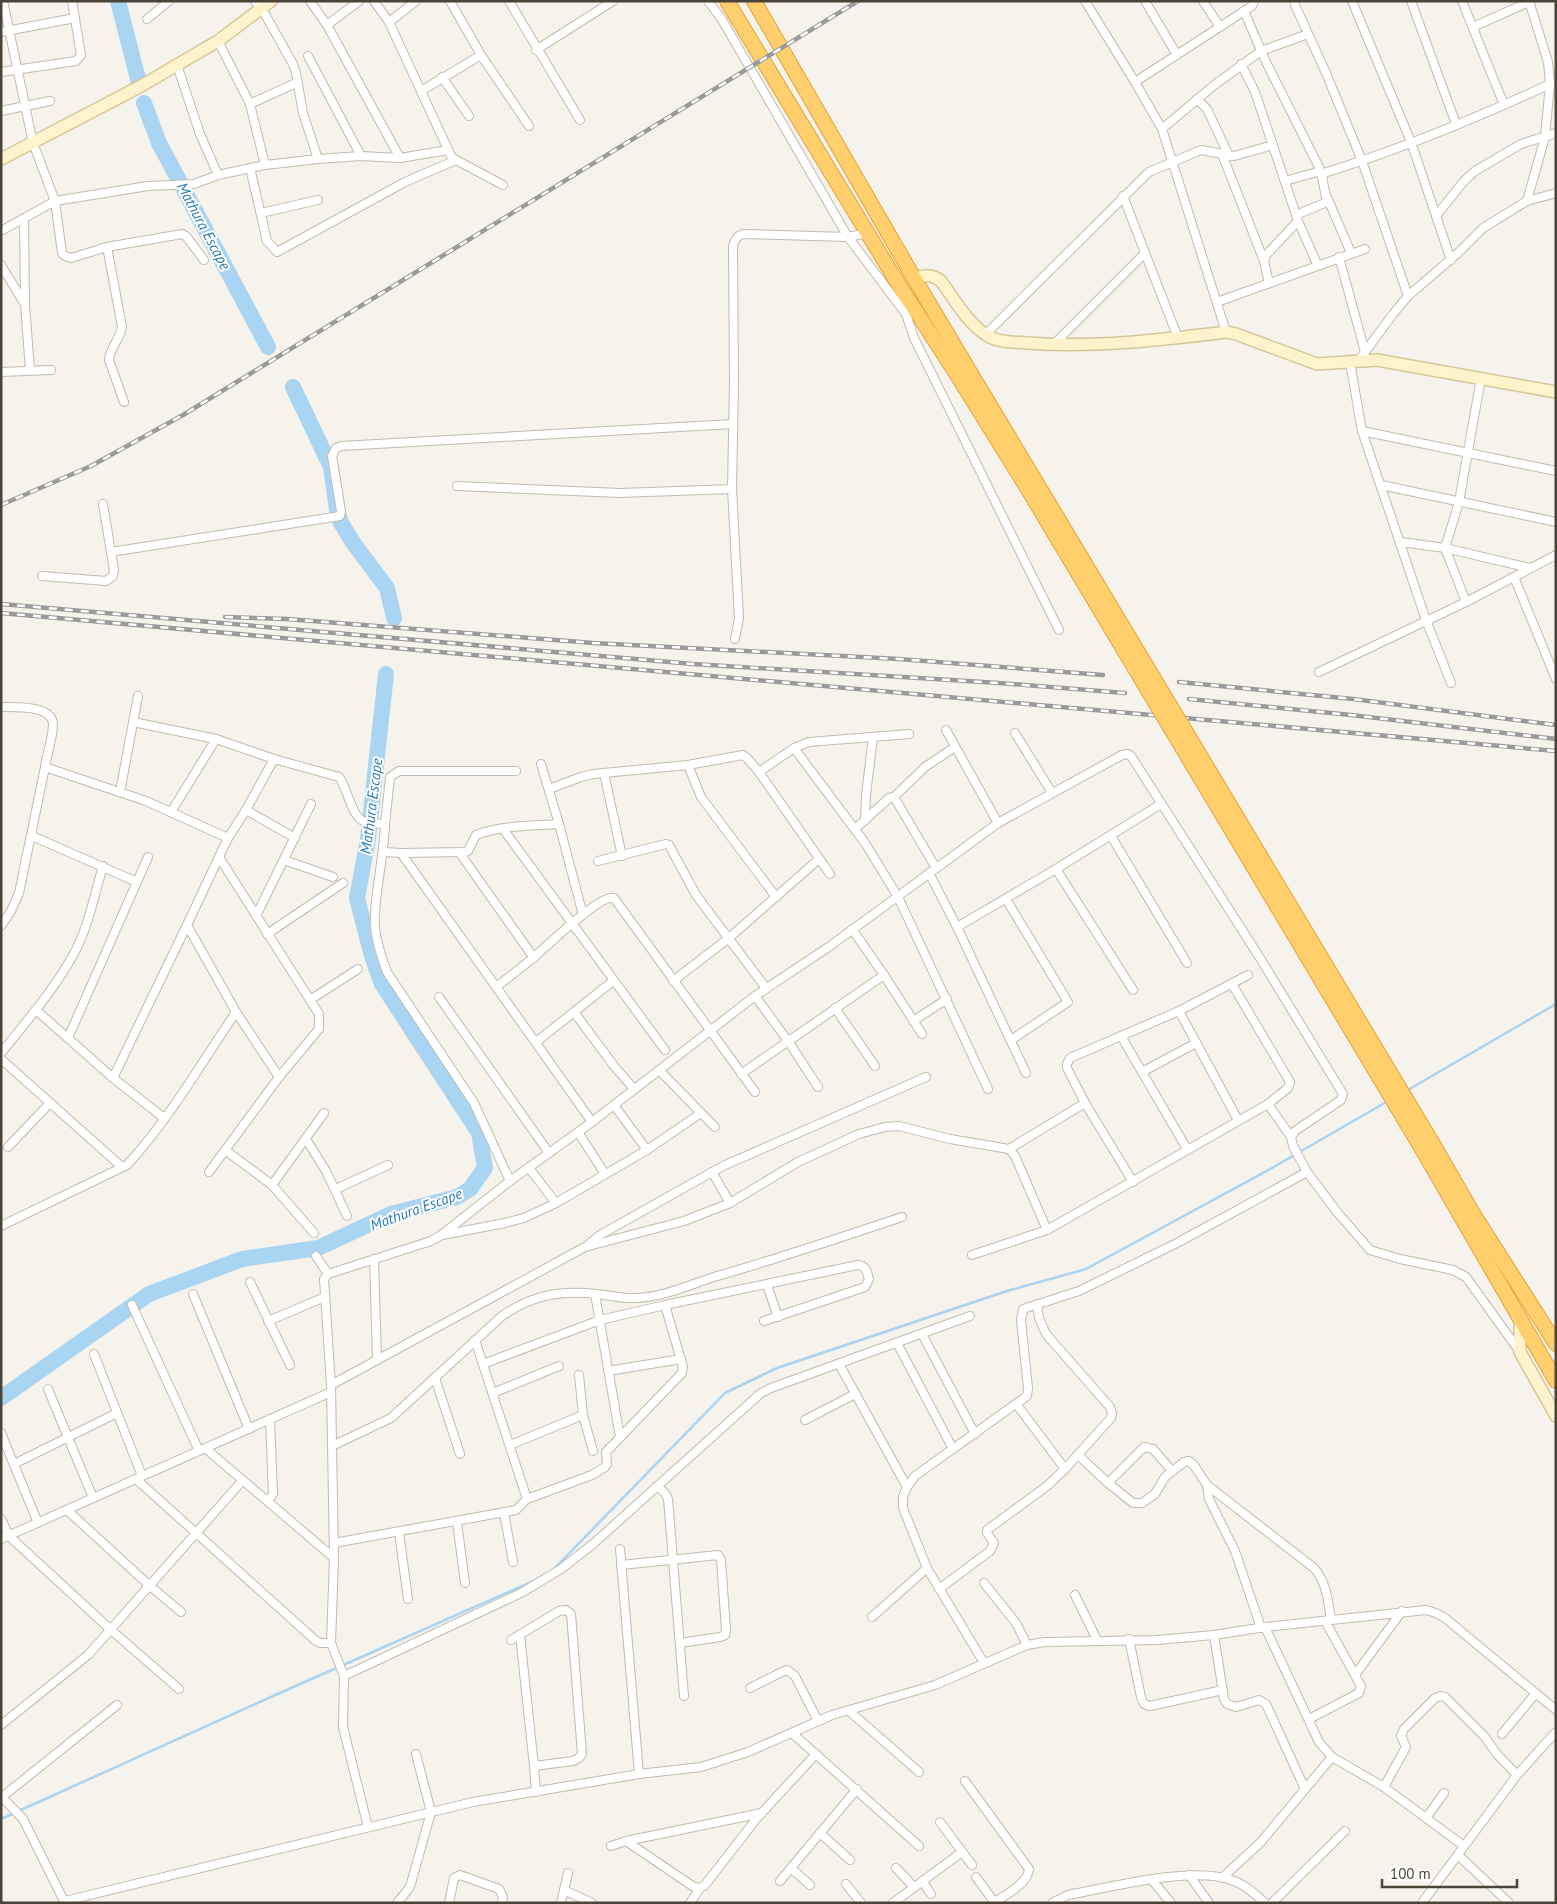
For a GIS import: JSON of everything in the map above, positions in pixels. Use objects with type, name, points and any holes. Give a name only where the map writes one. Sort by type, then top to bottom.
[{"type":"highway","points":[[727,1],[867,232],[965,375]]},
{"type":"highway","points":[[754,1],[914,278],[965,375],[1427,1146],[1556,1381]]},
{"type":"highway","points":[[1427,1146],[1472,1212],[1556,1344]]},
{"type":"street","points":[[3,1],[33,143],[55,201],[62,253],[71,258],[107,248],[182,234],[186,236],[204,260]]},
{"type":"street","points":[[1,72],[76,61],[80,58],[72,1]]},
{"type":"street","points":[[310,1],[327,25],[400,158]]},
{"type":"street","points":[[327,25],[359,1]]},
{"type":"street","points":[[374,1],[389,22],[448,150],[456,160],[504,185]]},
{"type":"street","points":[[389,22],[416,1]]},
{"type":"street","points":[[450,1],[481,55],[529,126]]},
{"type":"street","points":[[509,1],[536,50],[580,120]]},
{"type":"street","points":[[536,50],[613,1]]},
{"type":"street","points":[[708,1],[721,18],[848,237],[906,314],[914,338],[1059,630]]},
{"type":"street","points":[[1085,1],[1162,130],[1226,332]]},
{"type":"street","points":[[1145,1],[1177,55]]},
{"type":"street","points":[[1203,1],[1220,27]]},
{"type":"street","points":[[1135,82],[1252,6],[1254,1]]},
{"type":"street","points":[[1352,1],[1411,142],[1451,260]]},
{"type":"street","points":[[1411,1],[1456,124]]},
{"type":"street","points":[[1462,1],[1504,105]]},
{"type":"street","points":[[147,18],[167,2]]},
{"type":"street","points":[[1473,27],[1530,2],[1552,80],[1545,137],[1526,202]]},
{"type":"street","points":[[1,159],[218,41],[262,4],[293,64],[303,112],[318,158]]},
{"type":"street","points":[[1295,5],[1362,162],[1408,296]]},
{"type":"street","points":[[1244,11],[1261,51],[1322,175],[1327,197],[1351,253]]},
{"type":"street","points":[[1,32],[75,18]]},
{"type":"street","points":[[1162,130],[1242,64],[1261,51],[1308,34]]},
{"type":"street","points":[[218,41],[250,104],[265,165]]},
{"type":"street","points":[[421,91],[481,55]]},
{"type":"street","points":[[308,56],[361,156]]},
{"type":"street","points":[[1242,64],[1256,92],[1297,218],[1318,266]]},
{"type":"street","points":[[177,65],[200,134],[218,175]]},
{"type":"street","points":[[442,77],[469,116]]},
{"type":"street","points":[[1285,181],[1317,172],[1322,175],[1362,162],[1504,105],[1552,80]]},
{"type":"street","points":[[250,104],[298,82]]},
{"type":"street","points":[[1197,100],[1207,109],[1226,155],[1264,261],[1269,283]]},
{"type":"street","points":[[1,111],[50,101]]},
{"type":"street","points":[[1436,216],[1475,171],[1514,148],[1556,132]]},
{"type":"street","points":[[985,334],[1149,172],[1201,150],[1226,155],[1240,155],[1274,146]]},
{"type":"street","points":[[1,231],[24,220],[55,201],[148,186],[194,184],[218,175],[250,168],[318,158],[361,156],[400,158],[448,150]]},
{"type":"street","points":[[250,168],[267,241],[277,252],[406,182],[456,160]]},
{"type":"street","points":[[1358,358],[1408,296],[1451,260],[1490,222],[1526,202],[1556,194]]},
{"type":"street","points":[[1123,196],[1178,338]]},
{"type":"street","points":[[1264,261],[1269,250],[1297,218],[1327,202],[1327,197]]},
{"type":"street","points":[[261,213],[318,200]]},
{"type":"street","points":[[24,220],[25,305],[30,370]]},
{"type":"street","points":[[736,639],[739,618],[732,489],[733,246],[738,236],[743,234],[848,237],[867,232]]},
{"type":"street","points":[[107,248],[122,327],[120,335],[110,353],[109,360],[124,402]]},
{"type":"street","points":[[1216,302],[1364,249]]},
{"type":"street","points":[[1053,345],[1145,253]]},
{"type":"street","points":[[1339,257],[1358,358],[1362,431],[1426,620],[1451,683]]},
{"type":"street","points":[[1,265],[25,305]]},
{"type":"street","points":[[914,278],[926,275],[941,281],[973,323],[985,334],[1003,342],[1053,345],[1160,340],[1226,332],[1316,364],[1358,358],[1390,361],[1556,392]]},
{"type":"street","points":[[1,372],[51,370]]},
{"type":"street","points":[[1466,602],[1445,548],[1459,502],[1481,378]]},
{"type":"street","points":[[111,552],[338,516],[341,511],[332,456],[336,448],[341,446],[733,424]]},
{"type":"street","points":[[1362,431],[1556,471]]},
{"type":"street","points":[[1381,485],[1556,522]]},
{"type":"street","points":[[457,486],[620,493],[732,489]]},
{"type":"street","points":[[42,576],[106,581],[113,576],[114,570],[103,504]]},
{"type":"street","points":[[1401,542],[1445,548],[1530,568]]},
{"type":"street","points":[[1319,672],[1466,602],[1556,555]]},
{"type":"street","points":[[1514,577],[1556,679]]},
{"type":"street","points":[[120,792],[138,696]]},
{"type":"street","points":[[1,707],[20,706],[46,712],[51,716],[53,724],[32,836],[19,893],[11,911],[1,926]]},
{"type":"street","points":[[133,722],[216,739],[274,759],[340,777],[357,816],[365,822],[382,824]]},
{"type":"street","points":[[946,730],[998,823]]},
{"type":"street","points":[[1015,732],[1052,793]]},
{"type":"street","points":[[759,772],[794,748],[809,742],[909,734]]},
{"type":"street","points":[[866,820],[866,795],[873,737]]},
{"type":"street","points":[[171,812],[216,739]]},
{"type":"street","points":[[855,829],[889,798],[894,797],[925,767],[956,747]]},
{"type":"street","points":[[794,748],[855,829],[898,897],[988,1089]]},
{"type":"street","points":[[368,1827],[343,1727],[343,1673],[331,1643],[334,1544],[331,1388],[324,1279],[328,1274],[431,1241],[440,1236],[755,996],[830,946],[998,823],[1122,755],[1128,754],[1260,958],[1343,1094],[1341,1100],[1295,1131],[1290,1137]]},
{"type":"street","points":[[549,789],[581,777],[604,773],[688,766],[738,755],[747,758],[759,772],[830,874]]},
{"type":"street","points":[[113,1078],[228,838],[274,759]]},
{"type":"street","points":[[541,764],[583,915]]},
{"type":"street","points":[[688,766],[701,797],[776,897]]},
{"type":"street","points":[[45,767],[146,801],[228,838]]},
{"type":"street","points":[[510,1181],[474,1104],[387,972],[376,936],[375,913],[384,852],[382,824],[390,777],[400,771],[516,771]]},
{"type":"street","points":[[604,773],[622,856]]},
{"type":"street","points":[[894,797],[936,868]]},
{"type":"street","points":[[256,916],[311,804]]},
{"type":"street","points":[[957,927],[1111,836],[1161,804]]},
{"type":"street","points":[[246,810],[295,838]]},
{"type":"street","points":[[384,852],[468,851],[476,835],[503,829],[559,824]]},
{"type":"street","points":[[503,829],[665,1050]]},
{"type":"street","points":[[32,836],[137,882]]},
{"type":"street","points":[[1111,836],[1187,963]]},
{"type":"street","points":[[598,862],[666,844],[669,845],[691,887],[766,988]]},
{"type":"street","points":[[459,852],[534,958]]},
{"type":"street","points":[[401,853],[592,1122]]},
{"type":"street","points":[[68,1038],[148,857]]},
{"type":"street","points":[[209,1172],[279,1077],[319,1029],[319,1014],[219,857]]},
{"type":"street","points":[[673,981],[729,938],[819,859]]},
{"type":"street","points":[[284,860],[332,877]]},
{"type":"street","points":[[1,1053],[36,1010],[73,956],[81,937],[103,866]]},
{"type":"street","points":[[1056,869],[1133,990]]},
{"type":"street","points":[[929,874],[957,927],[1026,1073]]},
{"type":"street","points":[[267,934],[342,882]]},
{"type":"street","points":[[496,987],[534,958],[583,915],[607,898],[614,898],[755,1092]]},
{"type":"street","points":[[1006,899],[1068,1002],[1011,1040]]},
{"type":"street","points":[[187,924],[236,1012],[279,1077]]},
{"type":"street","points":[[852,929],[922,1034]]},
{"type":"street","points":[[310,1000],[358,969]]},
{"type":"street","points":[[741,1074],[884,975]]},
{"type":"street","points":[[1132,1182],[1067,1068],[1068,1061],[1070,1058],[1179,1011],[1248,975]]},
{"type":"street","points":[[536,1042],[613,981]]},
{"type":"street","points":[[972,1255],[1047,1230],[1268,1104],[1288,1088],[1290,1082],[1232,984]]},
{"type":"street","points":[[755,996],[818,1087]]},
{"type":"street","points":[[439,997],[549,1153]]},
{"type":"street","points":[[912,1021],[947,1000]]},
{"type":"street","points":[[835,1008],[875,1066]]},
{"type":"street","points":[[36,1010],[113,1078],[164,1118]]},
{"type":"street","points":[[1179,1011],[1238,1120]]},
{"type":"street","points":[[1,1226],[127,1165],[142,1149],[236,1012]]},
{"type":"street","points":[[574,1012],[614,1066],[634,1089]]},
{"type":"street","points":[[1121,1036],[1187,1149]]},
{"type":"street","points":[[1142,1072],[1196,1043]]},
{"type":"street","points":[[1,1059],[122,1167]]},
{"type":"street","points":[[659,1070],[715,1127]]},
{"type":"street","points":[[5,1537],[270,1419],[331,1388],[376,1360],[585,1247],[600,1235],[712,1172],[926,1077]]},
{"type":"street","points":[[8,1147],[50,1103]]},
{"type":"street","points":[[1009,1149],[1086,1103]]},
{"type":"street","points":[[1268,1104],[1290,1137],[1307,1172],[1337,1212],[1370,1250],[1400,1259],[1453,1270],[1466,1278],[1520,1352],[1556,1416]]},
{"type":"street","points":[[614,1105],[647,1150]]},
{"type":"street","points":[[272,1185],[324,1113]]},
{"type":"street","points":[[440,1236],[504,1224],[524,1218],[556,1203],[647,1150],[701,1113]]},
{"type":"street","points":[[585,1247],[684,1221],[730,1203],[798,1162],[859,1134],[885,1127],[899,1126],[950,1139],[1009,1149],[1015,1156],[1047,1230]]},
{"type":"street","points":[[578,1132],[605,1174]]},
{"type":"street","points":[[306,1139],[336,1189],[348,1216]]},
{"type":"street","points":[[225,1150],[272,1185],[314,1233]]},
{"type":"street","points":[[336,1189],[388,1165]]},
{"type":"street","points":[[528,1168],[556,1203]]},
{"type":"street","points":[[712,1172],[730,1203]]},
{"type":"street","points":[[984,1663],[927,1568],[903,1508],[903,1497],[907,1487],[915,1476],[1017,1405],[1027,1396],[1028,1388],[1021,1315],[1024,1310],[1079,1291],[1177,1243],[1307,1172]]},
{"type":"street","points":[[332,1446],[391,1418],[475,1340],[508,1312],[526,1303],[556,1293],[595,1294],[627,1298],[650,1297],[902,1217]]},
{"type":"street","points":[[316,1256],[328,1274]]},
{"type":"street","points":[[374,1259],[376,1360]]},
{"type":"street","points":[[483,1364],[600,1320],[858,1265],[866,1268],[870,1279],[865,1287],[764,1321]]},
{"type":"street","points":[[250,1282],[290,1365]]},
{"type":"street","points":[[767,1285],[778,1317]]},
{"type":"street","points":[[192,1294],[249,1429]]},
{"type":"street","points":[[595,1294],[620,1436]]},
{"type":"street","points":[[268,1322],[325,1297]]},
{"type":"street","points":[[939,1589],[990,1551],[994,1543],[987,1533],[990,1528],[1047,1486],[1078,1456],[1111,1418],[1110,1407],[1046,1334],[1039,1318],[1037,1304]]},
{"type":"street","points":[[132,1305],[202,1449],[243,1480],[334,1558]]},
{"type":"street","points":[[334,1544],[516,1510],[527,1499],[592,1475],[605,1467],[607,1464],[606,1452],[682,1373],[681,1359],[665,1305]]},
{"type":"street","points":[[343,1673],[541,1582],[593,1544],[761,1394],[771,1388],[970,1316]]},
{"type":"street","points":[[1520,1317],[1520,1352]]},
{"type":"street","points":[[922,1334],[975,1434]]},
{"type":"street","points":[[475,1340],[527,1499]]},
{"type":"street","points":[[897,1343],[954,1450]]},
{"type":"street","points":[[94,1354],[139,1478],[196,1534],[315,1640],[320,1643],[331,1643]]},
{"type":"street","points":[[608,1371],[681,1359]]},
{"type":"street","points":[[839,1364],[907,1487]]},
{"type":"street","points":[[493,1393],[558,1366]]},
{"type":"street","points":[[578,1376],[583,1415],[593,1451]]},
{"type":"street","points":[[435,1378],[460,1454]]},
{"type":"street","points":[[48,1389],[93,1498]]},
{"type":"street","points":[[805,1420],[855,1394]]},
{"type":"street","points":[[1017,1405],[1065,1469]]},
{"type":"street","points":[[14,1464],[117,1413]]},
{"type":"street","points":[[510,1445],[583,1415]]},
{"type":"street","points":[[268,1501],[273,1494],[270,1419]]},
{"type":"street","points":[[1,1433],[38,1523]]},
{"type":"street","points":[[1108,1483],[1144,1448],[1153,1449],[1172,1471]]},
{"type":"street","points":[[1078,1456],[1108,1483],[1133,1503],[1137,1504],[1152,1496],[1161,1482],[1172,1471],[1184,1462],[1189,1461],[1207,1485],[1314,1568],[1325,1584],[1328,1620],[1361,1686],[1359,1693],[1310,1719]]},
{"type":"street","points":[[1,1724],[88,1655],[243,1480]]},
{"type":"street","points":[[1207,1485],[1209,1499],[1234,1550],[1263,1627],[1320,1742],[1332,1757],[1384,1788],[1464,1846]]},
{"type":"street","points":[[657,1486],[668,1498],[684,1696]]},
{"type":"street","points":[[67,1510],[150,1586],[182,1612]]},
{"type":"street","points":[[504,1513],[513,1562]]},
{"type":"street","points":[[1,1519],[5,1537],[179,1690]]},
{"type":"street","points":[[457,1522],[465,1583]]},
{"type":"street","points":[[399,1532],[408,1599]]},
{"type":"street","points":[[620,1549],[639,1774]]},
{"type":"street","points":[[621,1565],[718,1555],[721,1560],[725,1635],[720,1638],[680,1643]]},
{"type":"street","points":[[872,1617],[927,1568]]},
{"type":"street","points":[[984,1583],[1016,1623],[1027,1645]]},
{"type":"street","points":[[1075,1595],[1097,1640]]},
{"type":"street","points":[[512,1640],[560,1611],[566,1610],[571,1614],[582,1754],[579,1758],[573,1760],[534,1766]]},
{"type":"street","points":[[117,1704],[2,1797],[24,1819],[65,1902],[473,1802],[639,1774],[701,1767],[748,1752],[848,1710],[935,1685],[1027,1645],[1059,1641],[1157,1640],[1214,1635],[1263,1627],[1426,1610],[1445,1618],[1556,1710]]},
{"type":"street","points":[[1355,1675],[1402,1611]]},
{"type":"street","points":[[520,1635],[536,1792]]},
{"type":"street","points":[[1214,1635],[1224,1699],[1231,1706],[1259,1700],[1266,1704],[1305,1789]]},
{"type":"street","points":[[1129,1639],[1142,1702],[1146,1706],[1223,1690]]},
{"type":"street","points":[[750,1688],[787,1670],[792,1672],[818,1721]]},
{"type":"street","points":[[1502,1734],[1536,1693]]},
{"type":"street","points":[[1384,1788],[1406,1747],[1401,1736],[1404,1729],[1436,1698],[1441,1696],[1445,1697],[1485,1737],[1496,1753],[1517,1775]]},
{"type":"street","points":[[848,1710],[919,1772]]},
{"type":"street","points":[[1422,1903],[1517,1775],[1556,1732]]},
{"type":"street","points":[[792,1733],[919,1846]]},
{"type":"street","points":[[397,1903],[410,1888],[431,1812],[416,1754]]},
{"type":"street","points":[[690,1903],[700,1888],[705,1885],[762,1813],[816,1754]]},
{"type":"street","points":[[1223,1877],[1260,1843],[1332,1757]]},
{"type":"street","points":[[965,1781],[1029,1870],[1029,1875],[1024,1880],[994,1903],[976,1878]]},
{"type":"street","points":[[780,1881],[857,1790]]},
{"type":"street","points":[[1426,1818],[1444,1793]]},
{"type":"street","points":[[611,1846],[626,1841],[762,1813]]},
{"type":"street","points":[[940,1822],[972,1865]]},
{"type":"street","points":[[1272,1903],[1345,1831]]},
{"type":"street","points":[[820,1833],[850,1860]]},
{"type":"street","points":[[626,1841],[694,1887],[700,1888]]},
{"type":"street","points":[[893,1903],[962,1852]]},
{"type":"street","points":[[1458,1855],[1508,1903]]},
{"type":"street","points":[[791,1868],[810,1885]]},
{"type":"street","points":[[896,1868],[914,1887]]},
{"type":"street","points":[[561,1903],[568,1873]]},
{"type":"street","points":[[449,1903],[454,1878],[460,1875],[499,1890],[503,1897],[502,1903]]},
{"type":"street","points":[[1189,1875],[1209,1903]]},
{"type":"street","points":[[1052,1903],[1068,1895],[1189,1875],[1223,1877],[1236,1881],[1265,1903]]},
{"type":"street","points":[[1152,1880],[1171,1903]]},
{"type":"street","points":[[922,1881],[931,1894]]},
{"type":"street","points":[[846,1884],[861,1903]]},
{"type":"street","points":[[564,1890],[592,1903]]},
{"type":"waterway","name":"Mathura Escape","points":[[118,1],[139,83]]},
{"type":"waterway","name":"Mathura Escape","points":[[144,103],[159,143],[268,347]]},
{"type":"waterway","name":"Mathura Escape","points":[[293,387],[331,467],[337,510],[341,523],[354,544],[387,588],[394,618]]},
{"type":"waterway","name":"Mathura Escape","points":[[1,1398],[149,1294],[242,1259],[318,1248],[391,1214],[457,1197],[470,1189],[485,1168],[479,1133],[382,984],[372,956],[357,898],[368,839],[386,674]]},
{"type":"waterway","points":[[1406,1091],[1556,1004]]},
{"type":"waterway","points":[[553,1570],[725,1393],[777,1368],[1007,1291],[1086,1269],[1272,1168],[1388,1101]]},
{"type":"waterway","points":[[1,1819],[538,1579]]},
{"type":"railway","points":[[1,505],[91,466],[183,415],[858,1]]},
{"type":"railway","points":[[1,604],[693,664],[999,683],[1125,693]]},
{"type":"railway","points":[[1,613],[1556,751]]},
{"type":"railway","points":[[225,617],[287,619],[593,643],[899,659],[1103,675]]},
{"type":"railway","points":[[1179,682],[1353,699],[1556,725]]},
{"type":"railway","points":[[1189,699],[1351,715],[1556,739]]}]
